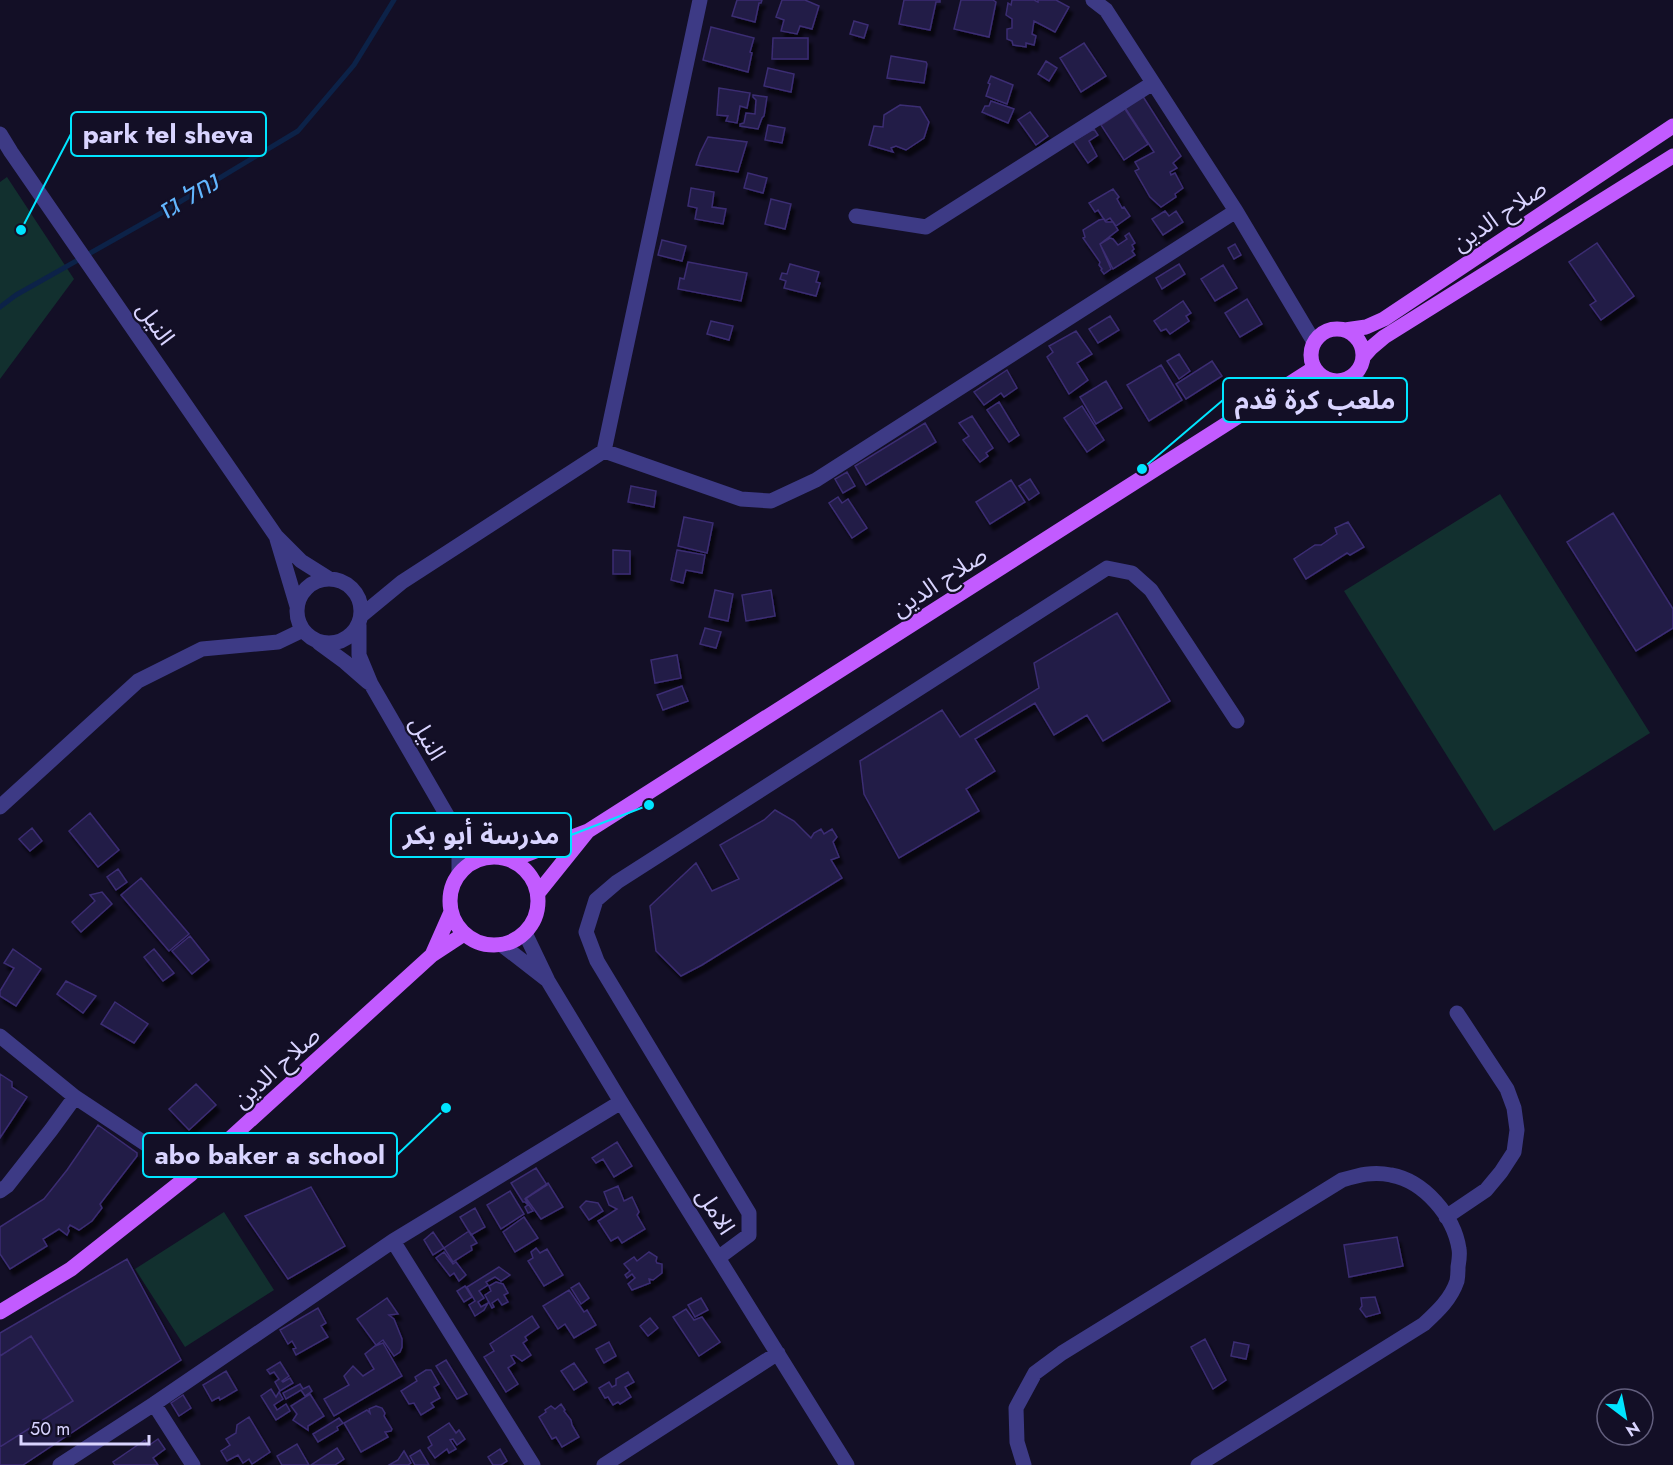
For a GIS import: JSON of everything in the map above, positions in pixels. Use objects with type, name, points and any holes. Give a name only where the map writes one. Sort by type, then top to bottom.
[{"type":"main road","name":"صلاح الدين","points":[[1345,330],[1366,327],[1384,319],[1673,126]]},
{"type":"main road","name":"صلاح الدين","points":[[1363,357],[1384,337],[1673,156]]},
{"type":"main road","points":[[1345,330],[1353,334],[1363,349],[1361,365],[1354,375],[1343,381],[1326,379],[1319,375],[1311,360],[1314,342],[1328,331],[1345,330]]},
{"type":"main road","name":"صلاح الدين","points":[[512,860],[588,831],[1314,368]]},
{"type":"main road","name":"صلاح الدين","points":[[538,893],[588,831]]},
{"type":"main road","points":[[498,857],[512,860],[524,868],[533,880],[538,893],[538,908],[534,922],[514,941],[502,945],[476,942],[464,934],[456,924],[451,912],[450,898],[453,885],[459,873],[470,864],[483,858],[498,857]]},
{"type":"main road","name":"صلاح الدين","points":[[432,955],[451,912]]},
{"type":"main road","name":"صلاح الدين","points":[[0,1312],[71,1269],[191,1174],[432,955],[464,934]]},
{"type":"street","points":[[0,807],[138,681],[202,650],[279,642],[309,635],[325,643],[335,643],[345,639],[353,633],[360,620],[402,582],[604,451],[700,0]]},
{"type":"street","points":[[1092,0],[1106,10],[1236,211],[1314,342]]},
{"type":"street","points":[[856,216],[926,227],[1153,83]]},
{"type":"street","name":"النيل","points":[[0,134],[5,156],[276,536]]},
{"type":"street","points":[[604,451],[741,498],[771,501],[816,480],[1236,211]]},
{"type":"street","points":[[1354,375],[1380,414]]},
{"type":"street","points":[[276,536],[301,561],[328,578],[374,592],[402,582]]},
{"type":"street","points":[[276,536],[297,606],[300,627],[371,684]]},
{"type":"street","points":[[718,1258],[749,1235],[749,1213],[597,961],[586,932],[596,900],[617,882],[1107,568],[1132,573],[1151,590],[1237,721]]},
{"type":"street","points":[[297,606],[300,596],[307,587],[328,578]]},
{"type":"street","points":[[349,585],[357,593],[361,604],[360,620]]},
{"type":"street","name":"النيل","points":[[360,620],[359,655],[371,684],[459,836],[483,858]]},
{"type":"street","points":[[459,836],[459,873]]},
{"type":"street","name":"الامل","points":[[525,933],[548,981],[621,1102],[847,1465]]},
{"type":"street","name":"الامل","points":[[502,945],[548,981]]},
{"type":"street","points":[[1446,1217],[1486,1190],[1501,1172],[1514,1152],[1517,1130],[1514,1108],[1507,1089],[1457,1013]]},
{"type":"street","points":[[0,1036],[75,1097],[191,1174]]},
{"type":"street","points":[[0,1191],[7,1186],[75,1097]]},
{"type":"street","points":[[60,1465],[393,1242],[621,1102]]},
{"type":"street","points":[[1024,1465],[1017,1442],[1016,1408],[1035,1372],[1342,1180],[1367,1173],[1393,1175],[1419,1186],[1435,1201],[1446,1217],[1453,1229],[1459,1249],[1458,1279],[1447,1301],[1424,1324],[1198,1465]]},
{"type":"street","points":[[393,1242],[533,1465]]},
{"type":"street","points":[[604,1465],[778,1353]]},
{"type":"street","points":[[154,1404],[193,1465]]},
{"type":"green space","points":[[7,177],[74,279],[0,379],[0,182]]},
{"type":"green space","points":[[1500,494],[1650,733],[1494,831],[1344,591]]},
{"type":"green space","points":[[224,1212],[274,1290],[185,1347],[135,1269]]},
{"type":"building","points":[[737,0],[762,0],[759,3],[755,22],[732,16]]},
{"type":"building","points":[[782,0],[805,0],[819,6],[812,29],[800,26],[797,34],[781,31],[784,20],[776,17]]},
{"type":"building","points":[[904,0],[940,0],[936,2],[930,30],[899,24]]},
{"type":"building","points":[[961,0],[993,0],[996,2],[989,37],[954,29]]},
{"type":"building","points":[[1012,0],[1038,2],[1038,0],[1056,0],[1069,7],[1055,32],[1034,21],[1032,34],[1036,36],[1034,45],[1026,43],[1026,47],[1013,45],[1012,41],[1007,39],[1007,29],[1012,28],[1012,19],[1006,15],[1008,3],[1011,5]]},
{"type":"building","points":[[854,21],[868,25],[864,38],[850,34]]},
{"type":"building","points":[[711,27],[754,38],[748,72],[703,60]]},
{"type":"building","points":[[773,38],[808,38],[808,59],[772,59]]},
{"type":"building","points":[[1084,43],[1106,76],[1081,92],[1060,58]]},
{"type":"building","points":[[891,56],[926,62],[924,83],[887,78]]},
{"type":"building","points":[[1046,61],[1057,68],[1049,81],[1038,74]]},
{"type":"building","points":[[768,68],[794,74],[791,92],[764,86]]},
{"type":"building","points":[[991,76],[1013,85],[1007,104],[986,96]]},
{"type":"building","points":[[719,88],[750,93],[747,108],[740,106],[737,123],[726,121],[728,116],[717,115]]},
{"type":"building","points":[[753,95],[767,97],[764,116],[758,129],[740,126],[744,123],[746,113],[755,114],[756,100]]},
{"type":"building","points":[[1142,95],[1181,156],[1173,163],[1177,168],[1170,172],[1171,175],[1175,173],[1183,188],[1175,194],[1176,197],[1161,207],[1150,197],[1135,171],[1139,169],[1135,162],[1154,152],[1124,106]]},
{"type":"building","points":[[991,101],[1014,109],[1008,123],[982,112]]},
{"type":"building","points":[[900,105],[920,107],[929,122],[924,138],[906,150],[896,146],[891,148],[893,152],[869,145],[874,126],[883,127],[884,115]]},
{"type":"building","points":[[1125,109],[1148,144],[1124,160],[1101,125]]},
{"type":"building","points":[[1030,112],[1048,136],[1036,145],[1018,120]]},
{"type":"building","points":[[768,125],[785,128],[782,143],[765,140]]},
{"type":"building","points":[[1094,129],[1098,135],[1089,141],[1097,156],[1088,163],[1073,141]]},
{"type":"building","points":[[708,137],[747,142],[738,172],[696,165]]},
{"type":"building","points":[[748,173],[767,178],[763,193],[744,188]]},
{"type":"building","points":[[691,188],[714,192],[712,207],[726,209],[723,224],[695,219],[697,208],[688,206]]},
{"type":"building","points":[[1113,189],[1119,197],[1117,199],[1122,208],[1124,207],[1130,216],[1116,226],[1110,218],[1105,221],[1098,210],[1095,212],[1089,203]]},
{"type":"building","points":[[771,199],[791,204],[785,229],[765,224]]},
{"type":"building","points":[[1165,211],[1169,216],[1176,211],[1183,222],[1163,235],[1152,219]]},
{"type":"building","points":[[1104,219],[1106,222],[1113,222],[1118,230],[1100,244],[1111,269],[1104,274],[1099,265],[1100,262],[1083,238],[1085,237],[1083,230]]},
{"type":"building","points":[[1129,233],[1135,243],[1132,245],[1134,249],[1132,251],[1135,255],[1113,269],[1100,244],[1110,238],[1118,245],[1127,239],[1125,236]]},
{"type":"building","points":[[662,240],[686,246],[682,261],[658,255]]},
{"type":"building","points":[[1597,243],[1634,296],[1601,320],[1590,305],[1596,301],[1569,262]]},
{"type":"building","points":[[1235,244],[1241,255],[1234,259],[1228,248]]},
{"type":"building","points":[[688,262],[747,273],[741,301],[678,289],[680,278],[684,279]]},
{"type":"building","points":[[790,264],[819,272],[816,282],[820,283],[816,296],[784,288],[786,281],[780,279],[782,273],[787,274]]},
{"type":"building","points":[[1179,264],[1185,274],[1162,289],[1156,278]]},
{"type":"building","points":[[1223,265],[1237,288],[1215,301],[1201,279]]},
{"type":"building","points":[[1247,299],[1262,324],[1240,337],[1225,313]]},
{"type":"building","points":[[1183,301],[1191,313],[1186,316],[1189,321],[1170,334],[1166,329],[1161,331],[1154,321]]},
{"type":"building","points":[[1110,316],[1119,330],[1098,343],[1089,329]]},
{"type":"building","points":[[711,321],[733,326],[729,340],[707,334]]},
{"type":"building","points":[[1076,331],[1092,354],[1077,363],[1088,380],[1069,394],[1047,357],[1053,352],[1049,346]]},
{"type":"building","points":[[1179,354],[1190,371],[1179,379],[1167,361]]},
{"type":"building","points":[[1212,361],[1222,376],[1186,399],[1176,384]]},
{"type":"building","points":[[1161,365],[1182,400],[1149,421],[1127,385]]},
{"type":"building","points":[[1007,370],[1017,388],[1004,397],[1001,393],[984,405],[974,392]]},
{"type":"building","points":[[1106,381],[1122,408],[1096,424],[1080,397]]},
{"type":"building","points":[[999,402],[1019,435],[1009,442],[987,410]]},
{"type":"building","points":[[1082,406],[1104,440],[1087,452],[1064,418]]},
{"type":"building","points":[[972,416],[993,448],[980,462],[963,440],[969,436],[959,423]]},
{"type":"building","points":[[925,423],[936,442],[866,485],[855,466]]},
{"type":"building","points":[[847,472],[855,486],[843,493],[835,479]]},
{"type":"building","points":[[1030,479],[1039,493],[1029,500],[1019,486]]},
{"type":"building","points":[[1011,480],[1025,502],[990,524],[976,502]]},
{"type":"building","points":[[631,486],[656,491],[654,507],[628,502]]},
{"type":"building","points":[[838,497],[842,503],[848,499],[867,528],[852,538],[829,503]]},
{"type":"building","points":[[1613,513],[1673,609],[1673,628],[1636,651],[1567,542]]},
{"type":"building","points":[[684,517],[713,523],[707,553],[678,546]]},
{"type":"building","points":[[1348,522],[1364,547],[1350,555],[1347,553],[1306,579],[1294,559],[1315,545],[1321,545],[1337,534],[1335,528]]},
{"type":"building","points":[[613,550],[630,551],[630,574],[613,574]]},
{"type":"building","points":[[677,550],[705,555],[702,573],[686,570],[683,583],[671,580]]},
{"type":"building","points":[[715,590],[733,594],[728,621],[709,617]]},
{"type":"building","points":[[771,590],[775,616],[746,621],[742,595]]},
{"type":"building","points":[[1117,613],[1170,701],[1103,741],[1087,715],[1054,735],[1035,703],[975,739],[995,771],[966,789],[979,811],[899,858],[864,794],[860,761],[942,710],[960,737],[1039,688],[1034,663]]},
{"type":"building","points":[[705,628],[721,632],[716,648],[700,644]]},
{"type":"building","points":[[677,655],[681,678],[655,683],[651,660]]},
{"type":"building","points":[[682,686],[688,701],[663,710],[657,695]]},
{"type":"building","points":[[775,810],[794,821],[811,838],[821,829],[824,834],[832,829],[837,837],[833,842],[839,857],[831,860],[842,878],[681,976],[656,951],[650,906],[696,863],[712,891],[739,879],[720,845],[764,820]]},
{"type":"building","points":[[90,813],[119,850],[98,867],[69,831]]},
{"type":"building","points":[[32,828],[42,841],[30,851],[19,839]]},
{"type":"building","points":[[118,869],[127,882],[116,890],[107,877]]},
{"type":"building","points":[[141,878],[189,934],[169,951],[121,895]]},
{"type":"building","points":[[102,892],[112,904],[81,932],[72,922],[95,901],[90,895]]},
{"type":"building","points":[[190,936],[209,960],[192,974],[172,951]]},
{"type":"building","points":[[13,949],[41,969],[16,1006],[0,996],[0,991],[14,968],[4,963]]},
{"type":"building","points":[[154,949],[174,973],[163,981],[144,957]]},
{"type":"building","points":[[66,981],[96,996],[83,1013],[57,994]]},
{"type":"building","points":[[115,1002],[148,1024],[134,1043],[101,1024]]},
{"type":"building","points":[[0,1074],[12,1082],[12,1087],[27,1097],[0,1138]]},
{"type":"building","points":[[196,1084],[216,1105],[189,1130],[169,1109]]},
{"type":"building","points":[[98,1125],[137,1153],[137,1156],[100,1204],[102,1208],[92,1221],[79,1230],[70,1225],[67,1235],[59,1229],[43,1239],[47,1246],[10,1269],[0,1254],[0,1227],[44,1199]]},
{"type":"building","points":[[617,1142],[632,1166],[614,1177],[603,1159],[596,1163],[592,1158]]},
{"type":"building","points":[[536,1168],[547,1185],[525,1199],[533,1211],[528,1213],[525,1207],[528,1205],[523,1202],[511,1183]]},
{"type":"building","points":[[548,1183],[563,1207],[541,1219],[526,1198]]},
{"type":"building","points":[[618,1186],[624,1201],[632,1197],[639,1212],[637,1215],[645,1229],[622,1243],[618,1237],[611,1241],[598,1221],[617,1209],[609,1205],[604,1192]]},
{"type":"building","points":[[311,1187],[345,1246],[288,1279],[245,1216]]},
{"type":"building","points":[[510,1191],[524,1214],[501,1229],[487,1205]]},
{"type":"building","points":[[586,1201],[598,1203],[603,1211],[589,1220],[580,1207]]},
{"type":"building","points":[[475,1208],[485,1227],[471,1235],[460,1217]]},
{"type":"building","points":[[524,1217],[538,1238],[515,1252],[503,1232]]},
{"type":"building","points":[[469,1231],[477,1243],[471,1246],[472,1250],[453,1262],[444,1248]]},
{"type":"building","points":[[433,1232],[444,1248],[433,1255],[424,1240]]},
{"type":"building","points":[[1397,1237],[1403,1266],[1349,1277],[1344,1245]]},
{"type":"building","points":[[536,1248],[540,1253],[547,1249],[563,1275],[544,1286],[528,1261],[533,1258],[531,1252]]},
{"type":"building","points":[[444,1252],[466,1275],[459,1281],[454,1273],[450,1276],[436,1258]]},
{"type":"building","points":[[649,1252],[657,1257],[657,1263],[662,1264],[662,1273],[653,1280],[649,1279],[650,1283],[632,1290],[628,1284],[635,1278],[632,1274],[627,1278],[625,1275],[630,1271],[624,1264],[634,1257],[637,1261]]},
{"type":"building","points":[[127,1259],[181,1360],[23,1465],[0,1465],[0,1333]]},
{"type":"building","points":[[499,1267],[510,1275],[501,1281],[495,1277],[486,1282],[488,1285],[479,1291],[484,1298],[478,1302],[481,1307],[488,1303],[484,1310],[475,1316],[469,1305],[475,1301],[467,1287]]},
{"type":"building","points":[[496,1282],[503,1284],[508,1293],[504,1295],[508,1302],[502,1305],[498,1299],[492,1303],[494,1307],[492,1308],[485,1295],[491,1291],[489,1286]]},
{"type":"building","points":[[579,1283],[589,1298],[581,1304],[571,1288]]},
{"type":"building","points":[[465,1286],[472,1297],[464,1302],[457,1291]]},
{"type":"building","points":[[569,1290],[584,1312],[587,1310],[596,1325],[574,1338],[565,1324],[558,1329],[543,1306]]},
{"type":"building","points":[[1375,1297],[1380,1313],[1366,1317],[1360,1309],[1361,1298]]},
{"type":"building","points":[[387,1298],[398,1314],[389,1315],[394,1319],[402,1339],[400,1352],[394,1356],[383,1340],[376,1345],[357,1319]]},
{"type":"building","points":[[701,1298],[708,1310],[695,1317],[688,1305]]},
{"type":"building","points":[[318,1308],[326,1323],[321,1326],[328,1337],[296,1355],[293,1349],[296,1348],[292,1341],[288,1344],[280,1330]]},
{"type":"building","points":[[686,1309],[694,1320],[702,1317],[720,1342],[699,1356],[673,1317]]},
{"type":"building","points":[[532,1316],[539,1327],[525,1337],[527,1340],[523,1343],[531,1355],[522,1361],[514,1355],[511,1356],[515,1363],[508,1368],[518,1384],[506,1392],[484,1357],[494,1351],[490,1344]]},
{"type":"building","points":[[650,1318],[658,1328],[648,1336],[640,1326]]},
{"type":"building","points":[[31,1336],[73,1401],[0,1447],[0,1356]]},
{"type":"building","points":[[1205,1339],[1226,1380],[1213,1389],[1191,1347]]},
{"type":"building","points":[[609,1342],[616,1356],[604,1363],[596,1349]]},
{"type":"building","points":[[1234,1342],[1249,1345],[1246,1359],[1231,1356]]},
{"type":"building","points":[[383,1343],[402,1376],[334,1416],[324,1399],[349,1385],[344,1376],[353,1366],[363,1376],[374,1369],[365,1354]]},
{"type":"building","points":[[446,1360],[467,1394],[457,1399],[436,1366]]},
{"type":"building","points":[[280,1362],[289,1376],[282,1381],[290,1378],[293,1383],[280,1391],[275,1382],[279,1379],[274,1372],[270,1374],[267,1370]]},
{"type":"building","points":[[574,1363],[587,1382],[574,1390],[561,1371]]},
{"type":"building","points":[[426,1370],[431,1370],[439,1384],[434,1387],[440,1398],[431,1403],[434,1407],[421,1415],[414,1403],[409,1404],[401,1391],[417,1381],[415,1377]]},
{"type":"building","points":[[226,1371],[237,1390],[220,1400],[219,1397],[212,1401],[203,1385]]},
{"type":"building","points":[[628,1372],[634,1382],[625,1387],[631,1397],[620,1404],[618,1402],[613,1405],[599,1388],[609,1382],[612,1387],[616,1385],[616,1379]]},
{"type":"building","points":[[300,1384],[303,1389],[309,1386],[312,1391],[305,1396],[301,1390],[286,1399],[283,1393]]},
{"type":"building","points":[[271,1389],[276,1397],[279,1392],[283,1399],[274,1405],[277,1410],[286,1404],[290,1411],[276,1420],[261,1396]]},
{"type":"building","points":[[310,1394],[324,1416],[308,1426],[308,1430],[293,1420],[297,1414],[291,1406]]},
{"type":"building","points":[[183,1395],[191,1408],[179,1416],[171,1403]]},
{"type":"building","points":[[561,1404],[579,1437],[562,1447],[556,1437],[552,1439],[539,1417],[551,1406],[555,1409]]},
{"type":"building","points":[[376,1406],[382,1408],[392,1429],[385,1432],[388,1437],[361,1452],[344,1423],[367,1410],[370,1413],[369,1409]]},
{"type":"building","points":[[249,1417],[270,1452],[252,1464],[249,1459],[243,1463],[238,1455],[227,1461],[221,1451],[230,1445],[226,1439],[236,1433],[237,1425]]},
{"type":"building","points":[[339,1418],[343,1423],[337,1427],[338,1430],[318,1442],[313,1434]]},
{"type":"building","points":[[449,1423],[456,1433],[459,1430],[465,1439],[457,1445],[453,1439],[450,1440],[456,1449],[449,1453],[447,1449],[435,1458],[428,1448],[432,1445],[428,1437]]},
{"type":"building","points":[[158,1439],[165,1449],[153,1458],[158,1465],[115,1465],[113,1462],[145,1440],[148,1446]]},
{"type":"building","points":[[297,1444],[309,1465],[282,1465],[277,1456]]},
{"type":"building","points":[[337,1448],[344,1459],[335,1465],[311,1465]]},
{"type":"building","points":[[500,1449],[507,1461],[501,1465],[493,1465],[488,1457]]},
{"type":"building","points":[[420,1450],[429,1465],[415,1465],[410,1456]]},
{"type":"building","points":[[404,1451],[411,1463],[389,1465],[398,1460]]},
{"type":"waterway","name":"נחל גז","points":[[0,307],[16,295],[163,212],[298,131],[354,65],[394,0]]},
{"type":"place","name":"park tel sheva","points":[[21,230]]},
{"type":"place","name":"ملعب كرة قدم","points":[[1142,469]]},
{"type":"place","name":"مدرسة أبو بكر","points":[[649,805]]},
{"type":"place","name":"abo baker a school","points":[[446,1108]]}]
